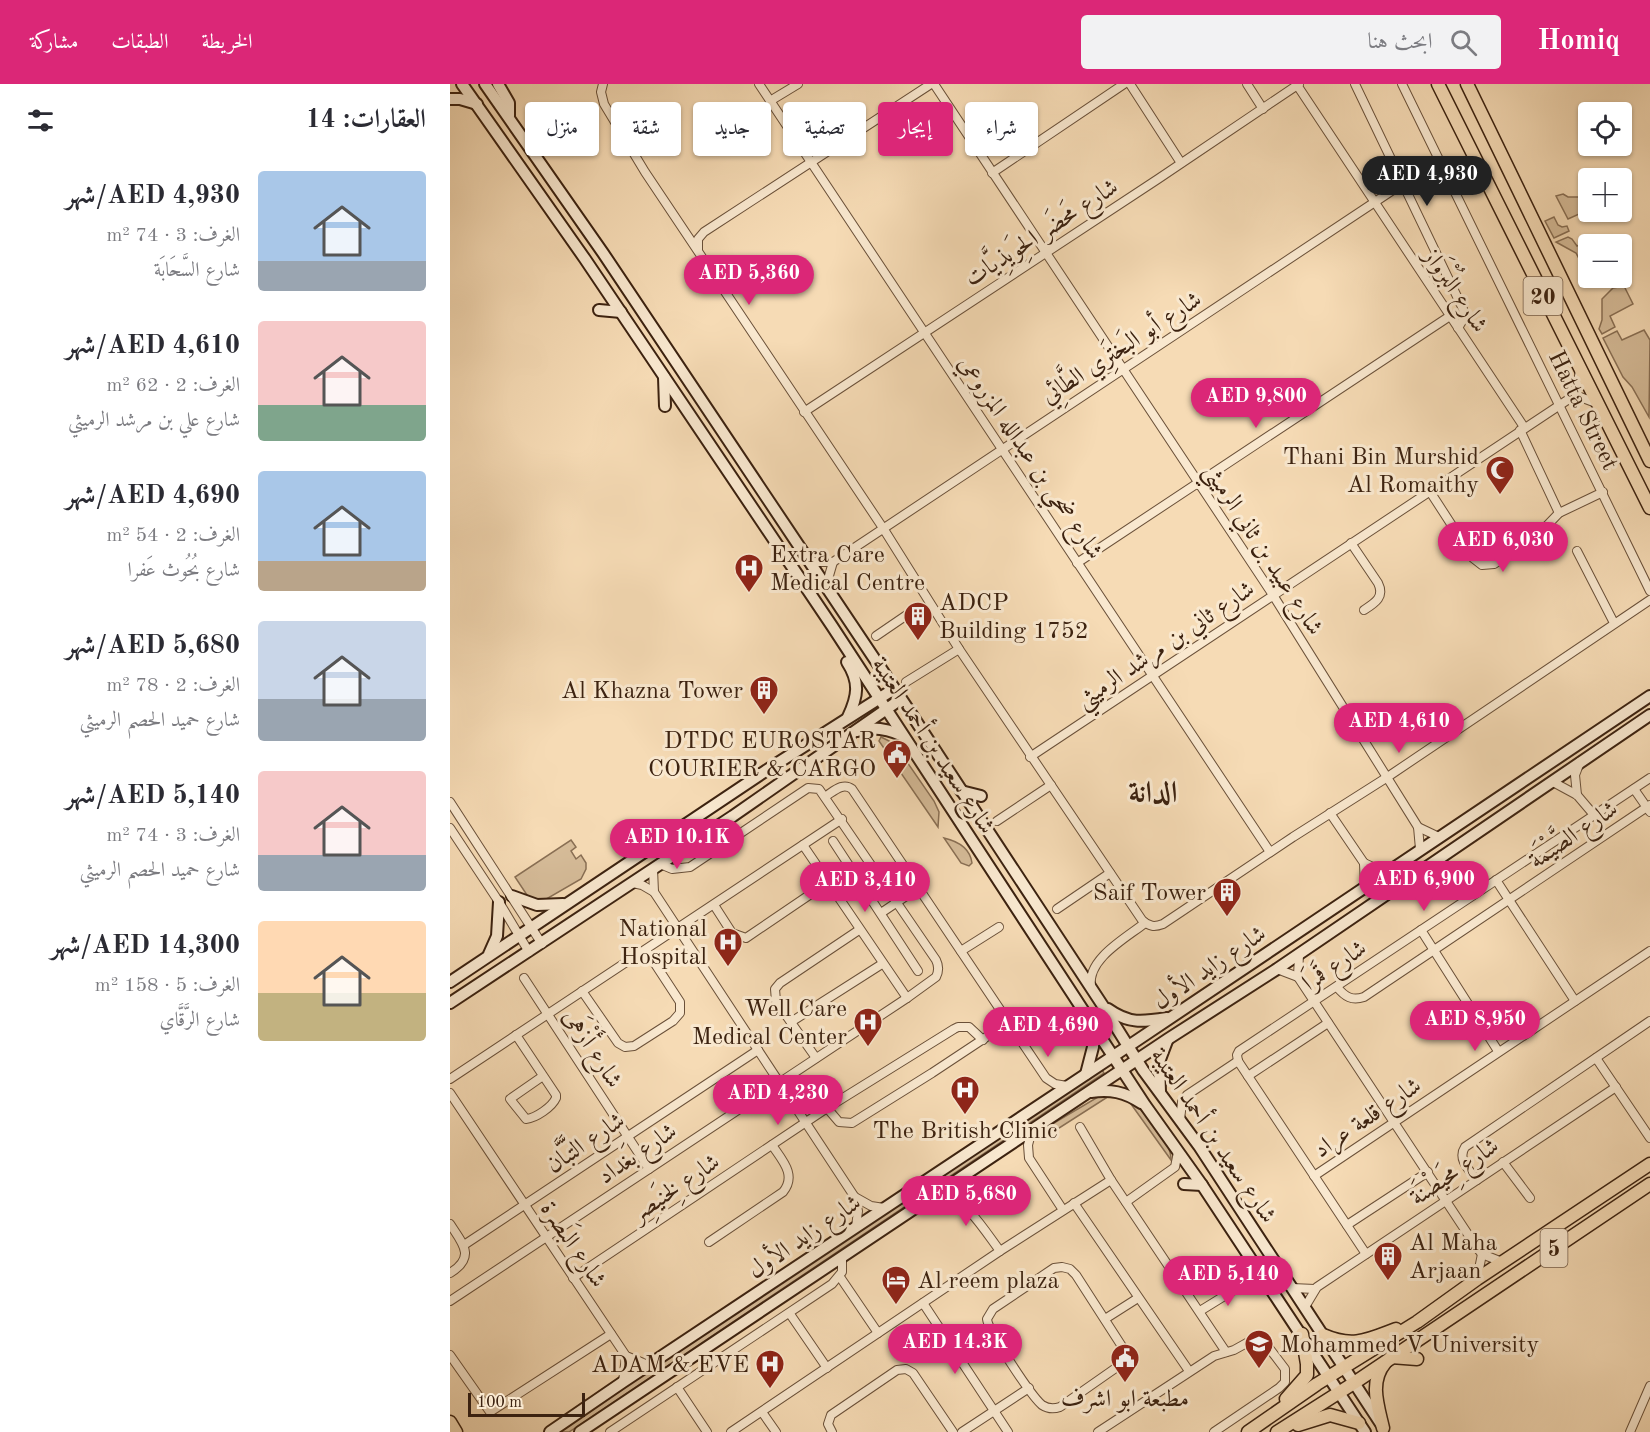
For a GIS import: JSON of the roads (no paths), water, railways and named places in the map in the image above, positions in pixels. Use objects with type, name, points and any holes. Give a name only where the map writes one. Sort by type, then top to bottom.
[{"type":"main road","name":"شارع سعيد بن أحمد العتيبة","points":[[462,84],[621,312],[832,626],[1112,1056],[1202,1185],[1362,1427]]},
{"type":"main road","name":"شارع سعيد بن أحمد العتيبة","points":[[485,84],[603,253],[901,699],[1137,1060],[1199,1146],[1384,1430]]},
{"type":"main road","points":[[498,84],[509,103],[509,116]]},
{"type":"main road","name":"20","points":[[1438,84],[1650,508]]},
{"type":"main road","name":"20","points":[[1467,84],[1650,461]]},
{"type":"main road","points":[[450,99],[460,99],[477,104]]},
{"type":"main road","points":[[599,309],[621,312]]},
{"type":"main road","points":[[664,376],[665,406]]},
{"type":"main road","points":[[832,626],[834,640],[853,671],[857,684],[856,699],[846,719]]},
{"type":"main road","points":[[450,982],[894,689]]},
{"type":"main road","name":"شارع زايد الأول","points":[[550,1432],[1650,696]]},
{"type":"main road","points":[[450,1003],[632,884],[901,699]]},
{"type":"main road","name":"شارع زايد الأول","points":[[580,1432],[1032,1129],[1299,954],[1650,716]]},
{"type":"main road","points":[[851,733],[864,729],[878,729],[892,731],[903,736]]},
{"type":"main road","points":[[961,791],[981,796]]},
{"type":"main road","points":[[619,869],[632,884]]},
{"type":"main road","points":[[512,896],[537,906],[554,906],[570,902]]},
{"type":"main road","points":[[485,959],[495,944],[500,902]]},
{"type":"main road","points":[[1103,1006],[1122,1019],[1132,1021],[1170,1017]]},
{"type":"main road","points":[[1086,1074],[1093,1047],[1092,1024]]},
{"type":"main road","points":[[1160,1093],[1159,1062],[1168,1039]]},
{"type":"main road","points":[[1088,1093],[1103,1090],[1119,1092],[1145,1105]]},
{"type":"main road","name":"5","points":[[1248,1432],[1344,1367],[1417,1322],[1502,1262],[1650,1164]]},
{"type":"main road","points":[[1184,1184],[1202,1185]]},
{"type":"main road","name":"5","points":[[1279,1432],[1650,1184]]},
{"type":"main road","points":[[1323,1335],[1345,1342],[1359,1342],[1417,1322]]},
{"type":"main road","points":[[1264,1421],[1307,1375],[1308,1364],[1302,1334]]},
{"type":"main road","points":[[1384,1430],[1376,1385],[1379,1372],[1390,1358],[1417,1359]]},
{"type":"main road","points":[[1279,1432],[1322,1416],[1337,1416],[1362,1427]]},
{"type":"main road","points":[[450,1422],[456,1432]]},
{"type":"street","points":[[603,84],[603,98],[610,117],[883,528],[1030,757],[1145,923],[1155,926],[1163,924],[1386,778],[1650,600]]},
{"type":"street","name":"شارع ضحي بن عبدالله المزروعي","points":[[759,84],[1270,852]]},
{"type":"street","points":[[770,101],[798,84]]},
{"type":"street","points":[[700,254],[697,243],[700,236],[933,84]]},
{"type":"street","name":"شارع عبيد بن ثاني الرميثي","points":[[933,84],[1273,595],[1418,827],[1420,849]]},
{"type":"street","points":[[993,172],[1124,84]]},
{"type":"street","points":[[1130,84],[1181,163]]},
{"type":"street","points":[[1247,84],[1263,109]]},
{"type":"street","points":[[1355,84],[1463,309],[1464,318],[1458,328]]},
{"type":"street","name":"Hatta Street","points":[[1402,84],[1650,591]]},
{"type":"street","name":"شارع مَحضَر الحِوَيذِيَّات","points":[[804,412],[1298,85]]},
{"type":"street","name":"شارع البُرْوَاز","points":[[1298,85],[1522,428],[1559,513]]},
{"type":"street","name":"شارع أبو البَختَرِي الطَّائِي","points":[[832,562],[1402,184]]},
{"type":"street","points":[[1077,562],[1450,316]]},
{"type":"street","points":[[1580,371],[1575,395],[1596,403]]},
{"type":"street","name":"شارع ثاني بن مرشد الرميثي","points":[[1030,757],[1522,428],[1575,395]]},
{"type":"street","points":[[1430,490],[1473,558],[1482,565],[1494,564],[1535,538],[1559,513],[1603,492]]},
{"type":"street","points":[[1351,543],[1381,590],[1377,601],[1364,610]]},
{"type":"street","points":[[1577,551],[1614,624]]},
{"type":"street","points":[[809,562],[832,562],[826,587]]},
{"type":"street","points":[[876,636],[917,609]]},
{"type":"street","points":[[906,682],[959,649]]},
{"type":"street","points":[[1577,795],[1575,775],[1580,762]]},
{"type":"street","name":"شارع قَمرَا","points":[[1180,1121],[1182,1102],[1187,1095],[1238,1061],[1239,1051],[1650,778]]},
{"type":"street","points":[[1553,782],[1577,795],[1594,815]]},
{"type":"street","points":[[654,892],[657,867],[672,869],[690,867],[808,788],[819,789],[826,796],[846,785],[852,789],[1047,1080],[1054,1084],[1067,1086]]},
{"type":"street","points":[[997,821],[1051,785]]},
{"type":"street","points":[[1634,789],[1649,808]]},
{"type":"street","name":"شارع بَغداد","points":[[450,1301],[936,977],[939,968],[936,960],[826,796]]},
{"type":"street","points":[[450,802],[542,944]]},
{"type":"street","name":"شارع الصَّيْمَة","points":[[1337,987],[1351,998],[1364,998],[1649,808]]},
{"type":"street","points":[[1330,813],[1364,862],[1386,873]]},
{"type":"street","points":[[450,1079],[842,819]]},
{"type":"street","points":[[1418,827],[1439,837]]},
{"type":"street","points":[[450,828],[500,902],[529,952]]},
{"type":"street","points":[[833,841],[918,971]]},
{"type":"street","points":[[804,845],[827,883],[907,998]]},
{"type":"street","points":[[1364,862],[1365,888]]},
{"type":"street","points":[[1057,909],[1110,873]]},
{"type":"street","points":[[1496,880],[1575,1000]]},
{"type":"street","points":[[714,906],[732,933],[746,938],[827,883]]},
{"type":"street","points":[[632,884],[654,892],[780,1082],[854,1196],[858,1211],[856,1227]]},
{"type":"street","points":[[881,913],[918,888]]},
{"type":"street","points":[[1091,987],[1091,972],[1096,962],[1145,923]]},
{"type":"street","points":[[961,951],[999,927]]},
{"type":"street","points":[[816,1058],[774,997],[777,986],[859,930]]},
{"type":"street","points":[[1421,930],[1498,1052]]},
{"type":"street","points":[[582,991],[618,1043],[626,1047],[634,1046],[677,1018],[681,1008],[680,1002],[646,950]]},
{"type":"street","name":"شارع قلعة عراد","points":[[1314,1176],[1650,951]]},
{"type":"street","points":[[1299,954],[1298,976],[1328,1023],[1482,1254],[1502,1262]]},
{"type":"street","points":[[791,1022],[882,964]]},
{"type":"street","points":[[1276,969],[1298,976]]},
{"type":"street","name":"شارع أَزْهَى","points":[[524,978],[650,1169]]},
{"type":"street","points":[[1477,1180],[1463,1161],[1463,1149],[1650,1021]]},
{"type":"street","points":[[828,1108],[839,1122],[852,1123],[1009,1022]]},
{"type":"street","points":[[1248,1076],[1328,1023]]},
{"type":"street","name":"شارع لِخنَيصِر","points":[[573,1278],[806,1122],[958,1027],[974,1029],[983,1040]]},
{"type":"street","points":[[516,1035],[556,1095],[556,1101],[532,1118],[526,1119],[510,1099],[543,1076]]},
{"type":"street","name":"شارع التَّبَّان","points":[[464,1245],[758,1050]]},
{"type":"street","points":[[1596,1058],[1650,1138]]},
{"type":"street","points":[[1238,1061],[1366,1254]]},
{"type":"street","name":"شارع مِحَيصْنَة","points":[[1305,1307],[1315,1289],[1616,1087]]},
{"type":"street","name":"شارع البَصرة","points":[[450,1093],[626,1356]]},
{"type":"street","points":[[1080,1127],[1111,1179],[1226,1352]]},
{"type":"street","points":[[1032,1129],[1028,1145],[1029,1158],[1063,1210]]},
{"type":"street","points":[[709,1242],[787,1187],[788,1169],[772,1145]]},
{"type":"street","points":[[1126,1202],[1175,1167],[1178,1152]]},
{"type":"street","points":[[1503,1162],[1530,1198]]},
{"type":"street","points":[[1347,1225],[1428,1172]]},
{"type":"street","points":[[731,1432],[1111,1179]]},
{"type":"street","points":[[942,1190],[963,1203],[1000,1251]]},
{"type":"street","points":[[854,1196],[865,1204],[884,1208]]},
{"type":"street","points":[[1074,1203],[1189,1371]]},
{"type":"street","points":[[450,1224],[466,1251],[464,1262],[450,1274]]},
{"type":"street","points":[[1477,1279],[1482,1254]]},
{"type":"street","points":[[610,1432],[832,1284],[840,1277],[843,1268],[842,1257]]},
{"type":"street","points":[[1062,1267],[1074,1272],[1124,1348],[1125,1357],[1120,1365],[1055,1408],[1050,1409],[1041,1404],[1029,1388],[988,1327],[988,1315],[993,1309],[1054,1268],[1062,1267]]},
{"type":"street","points":[[840,1277],[878,1333]]},
{"type":"street","points":[[1200,1311],[1242,1285],[1268,1285]]},
{"type":"street","points":[[1292,1288],[1315,1289]]},
{"type":"street","points":[[1105,1319],[1138,1298]]},
{"type":"street","points":[[923,1303],[1008,1432]]},
{"type":"street","points":[[790,1314],[827,1368]]},
{"type":"street","points":[[450,1355],[490,1412],[610,1334]]},
{"type":"street","points":[[1098,1432],[1214,1356],[1234,1350],[1252,1340],[1263,1340],[1283,1365],[1287,1377],[1279,1388],[1214,1432]]},
{"type":"street","points":[[623,1382],[626,1356],[648,1365]]},
{"type":"street","points":[[832,1432],[828,1424],[831,1415],[897,1370],[906,1369],[913,1373],[953,1432]]},
{"type":"street","points":[[1630,1432],[1650,1386]]},
{"type":"street","points":[[677,1387],[707,1432]]},
{"type":"street","points":[[962,1432],[1029,1388]]},
{"type":"street","points":[[762,1412],[776,1432]]},
{"type":"place","name":"Thani Bin Murshid Al Romaithy","points":[[1500,496]]},
{"type":"place","name":"Extra Care Medical Centre","points":[[749,594]]},
{"type":"place","name":"ADCP Building 1752","points":[[918,642]]},
{"type":"place","name":"Al Khazna Tower","points":[[764,716]]},
{"type":"place","name":"DTDC EUROSTAR COURIER & CARGO","points":[[897,780]]},
{"type":"place","name":"Saif Tower","points":[[1227,918]]},
{"type":"place","name":"National Hospital","points":[[728,968]]},
{"type":"place","name":"Well Care Medical Center","points":[[868,1048]]},
{"type":"place","name":"The British Clinic","points":[[965,1116]]},
{"type":"place","name":"Al Maha Arjaan","points":[[1388,1282]]},
{"type":"place","name":"Al reem plaza","points":[[896,1306]]},
{"type":"place","name":"Mohammed V University","points":[[1259,1370]]},
{"type":"place","name":"مطبعة ابو اشرف","points":[[1125,1384]]},
{"type":"place","name":"ADAM & EVE","points":[[770,1390]]},
{"type":"district","name":"الدانة","points":[[1153,792]]}]
